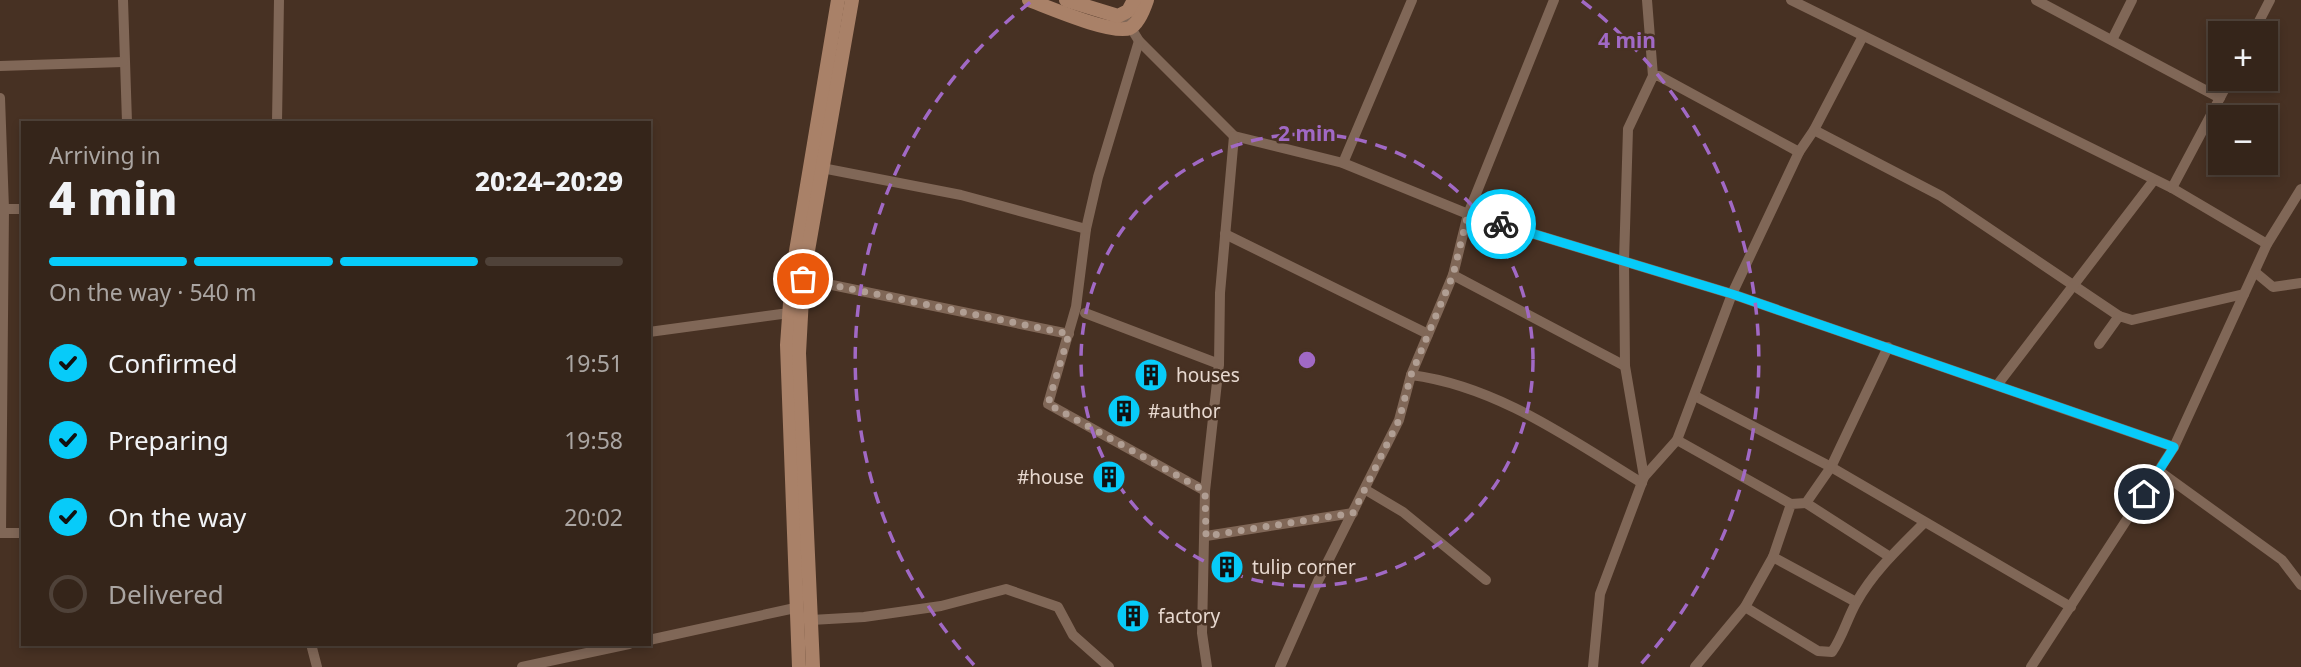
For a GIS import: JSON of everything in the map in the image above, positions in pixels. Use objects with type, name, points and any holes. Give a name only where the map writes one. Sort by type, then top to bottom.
[{"type":"street","points":[[123,0],[127,121]]},
{"type":"street","points":[[276,121],[279,0]]},
{"type":"street","points":[[799,667],[787,345],[792,275],[838,0]]},
{"type":"street","points":[[813,667],[799,353],[803,279],[852,0]]},
{"type":"street","points":[[1029,0],[1105,26],[1140,16],[1147,0]]},
{"type":"street","points":[[1066,0],[1127,21],[1139,41],[1234,136],[1343,163],[1468,214],[1732,294],[2174,447]]},
{"type":"street","points":[[1127,21],[1134,0]]},
{"type":"street","points":[[1343,163],[1412,0]]},
{"type":"street","points":[[1280,667],[1318,581],[1399,420],[1411,375],[1453,275],[1468,214],[1554,0]]},
{"type":"street","points":[[1643,480],[1625,366],[1623,261],[1628,129],[1653,76],[1647,0]]},
{"type":"street","points":[[1791,0],[2172,188],[2267,244]]},
{"type":"street","points":[[2036,0],[2220,98]]},
{"type":"street","points":[[2112,40],[2132,0]]},
{"type":"street","points":[[2259,21],[2270,0]]},
{"type":"street","points":[[1593,667],[1600,593],[1643,480],[1677,440],[1732,294],[1800,152],[1863,36]]},
{"type":"street","points":[[1139,41],[1086,229],[1076,307],[1048,399],[1051,407],[1205,491]]},
{"type":"street","points":[[0,66],[123,62]]},
{"type":"street","points":[[1653,76],[1659,76],[1800,152]]},
{"type":"street","points":[[2172,188],[2224,91]]},
{"type":"street","points":[[0,98],[0,533],[21,533]]},
{"type":"street","points":[[1814,130],[1941,197],[2119,316],[2132,320],[2244,294]]},
{"type":"street","points":[[1207,667],[1202,633],[1205,491],[1219,364],[1220,293],[1234,136]]},
{"type":"street","points":[[822,169],[961,195],[1086,229]]},
{"type":"street","points":[[1998,384],[2154,180]]},
{"type":"street","points":[[2031,667],[2174,447],[2267,244],[2301,189]]},
{"type":"street","points":[[2,209],[21,209]]},
{"type":"street","points":[[1225,233],[1428,334]]},
{"type":"street","points":[[2255,272],[2273,287],[2301,283]]},
{"type":"street","points":[[1453,275],[1625,366]]},
{"type":"street","points":[[803,279],[1069,334]]},
{"type":"street","points":[[651,332],[789,313]]},
{"type":"street","points":[[1085,313],[1219,364]]},
{"type":"street","points":[[2099,344],[2119,316]]},
{"type":"street","points":[[1806,503],[1831,467],[1888,347]]},
{"type":"street","points":[[1411,375],[1439,379],[1531,415],[1643,480]]},
{"type":"street","points":[[1695,396],[1831,467],[2071,607]]},
{"type":"street","points":[[1677,440],[1791,504],[1806,503],[1889,557]]},
{"type":"street","points":[[2159,471],[2282,560],[2301,585]]},
{"type":"street","points":[[1366,490],[1403,512],[1486,580]]},
{"type":"street","points":[[1695,667],[1745,607],[1773,557],[1791,504]]},
{"type":"street","points":[[1206,536],[1353,513]]},
{"type":"street","points":[[1745,607],[1818,651],[1832,652],[1840,643],[1856,602],[1889,557],[1924,523]]},
{"type":"street","points":[[1773,557],[1856,602]]},
{"type":"street","points":[[811,620],[864,617],[941,606],[1006,589],[1058,607],[1073,635],[1109,667]]},
{"type":"street","points":[[651,640],[795,608]]},
{"type":"street","points":[[312,646],[317,667]]},
{"type":"street","points":[[522,667],[620,646]]},
{"type":"way so far","points":[[803,279],[1069,334],[1048,404],[1205,491],[1206,536],[1353,513],[1399,420],[1411,375],[1453,275],[1468,214],[1501,224]]},
{"type":"place","name":"houses","points":[[1151,375]]},
{"type":"place","name":"#author","points":[[1124,411]]},
{"type":"place","name":"#house","points":[[1109,477]]},
{"type":"place","name":"tulip corner","points":[[1227,567]]},
{"type":"place","name":"factory","points":[[1133,616]]},
{"type":"route","points":[[1501,224],[1732,294],[2174,447],[2144,494]]}]
